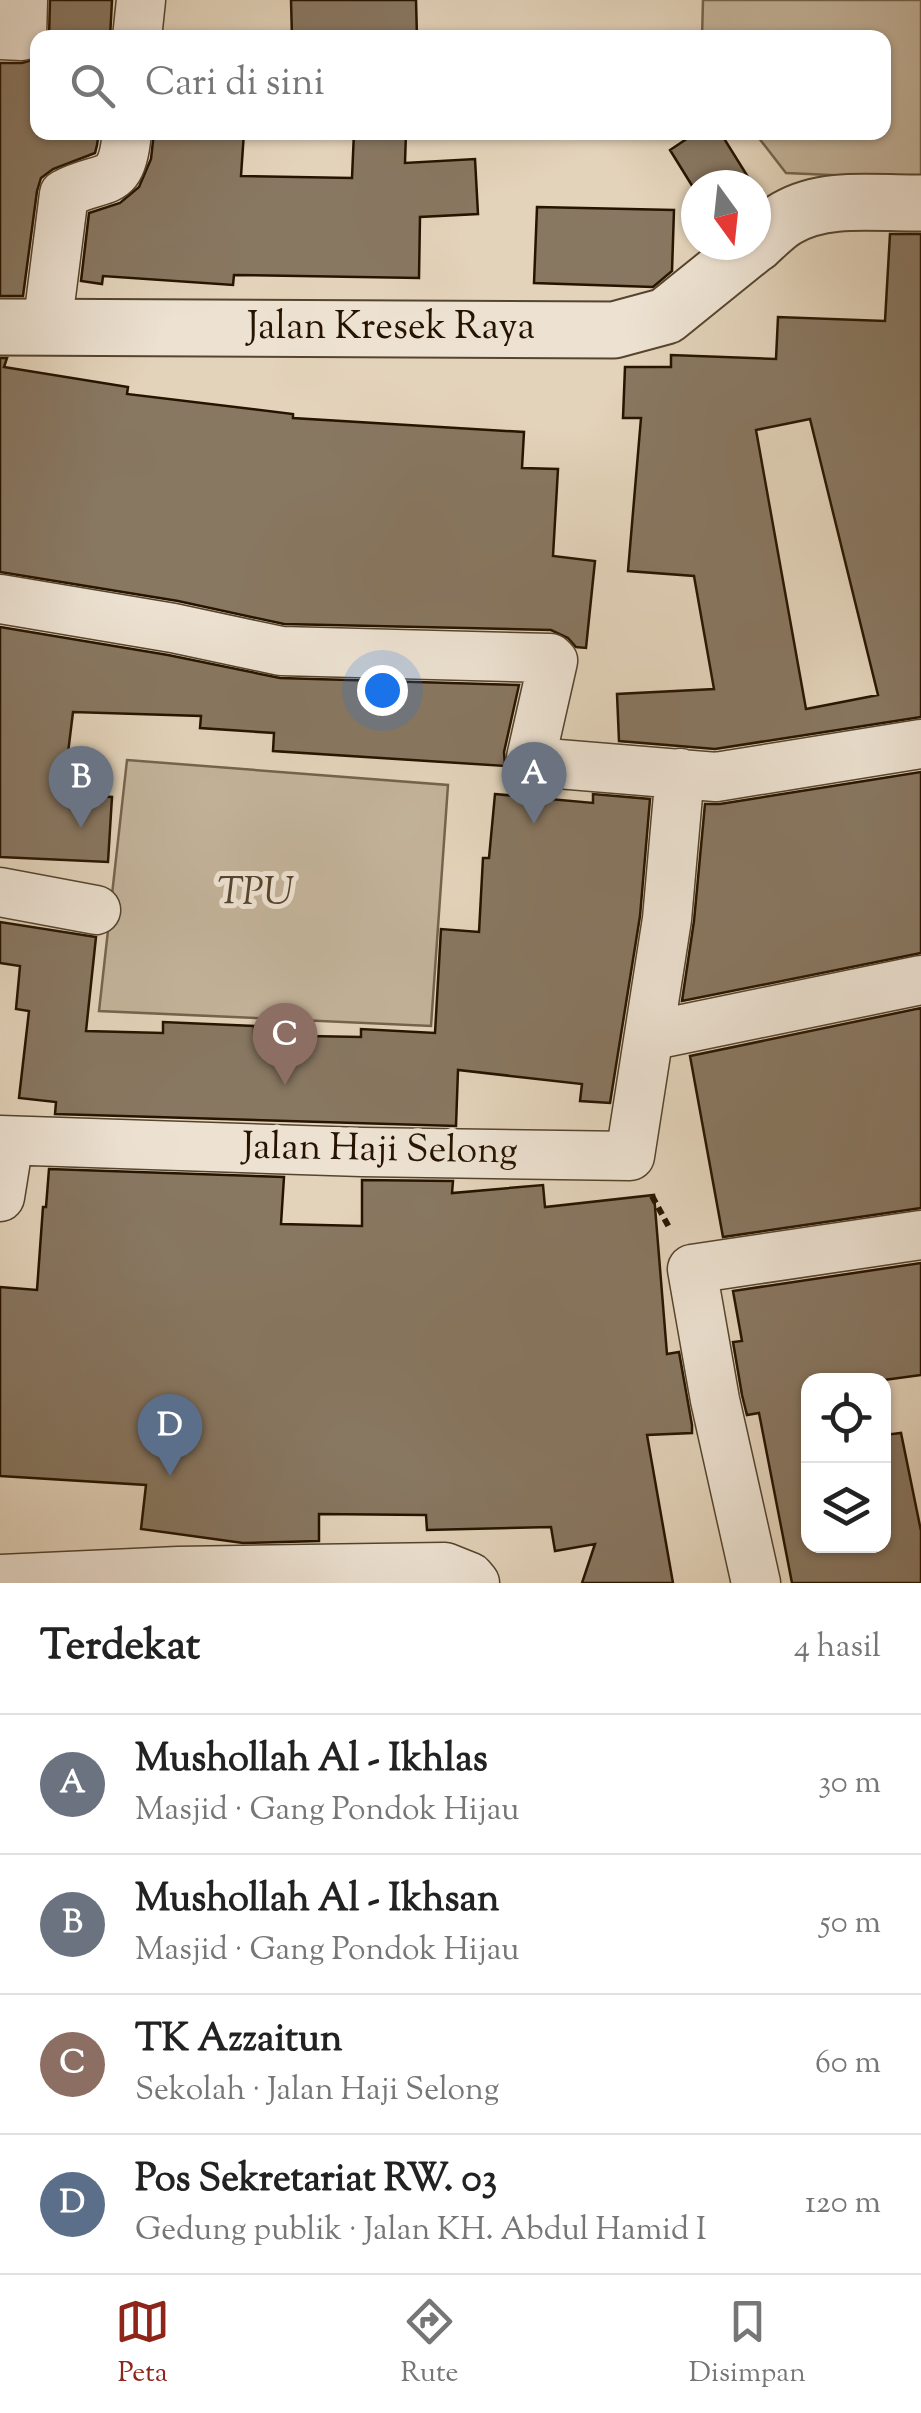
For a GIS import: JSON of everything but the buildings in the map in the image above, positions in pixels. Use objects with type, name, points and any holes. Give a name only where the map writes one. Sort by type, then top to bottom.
[{"type":"street","points":[[0,35],[22,36],[23,0]]},
{"type":"street","points":[[138,30],[141,0]]},
{"type":"street","points":[[24,328],[64,194],[120,170],[126,140]]},
{"type":"street","name":"Jalan Kresek Raya","points":[[771,231],[786,218],[832,204],[921,204]]},
{"type":"street","name":"Jalan Kresek Raya","points":[[24,328],[614,330],[666,316],[735,260]]},
{"type":"street","points":[[0,599],[281,651],[550,658],[553,661],[532,760],[716,776],[921,744]]},
{"type":"street","points":[[630,1156],[667,919],[680,773]]},
{"type":"street","points":[[0,892],[96,910]]},
{"type":"street","points":[[648,1036],[921,980]]},
{"type":"street","points":[[0,1197],[4,1140]]},
{"type":"street","name":"Jalan Haji Selong","points":[[4,1140],[630,1156]]},
{"type":"street","points":[[756,1583],[714,1400],[692,1269],[921,1235]]},
{"type":"street","points":[[0,1579],[446,1567],[475,1583]]},
{"type":"path","points":[[630,1156],[692,1269]]},
{"type":"green space","points":[[703,0],[921,0],[921,179],[786,173],[760,140],[891,140],[891,30],[702,30]]},
{"type":"green space","name":"TPU","points":[[127,760],[448,785],[431,1026],[99,1011]]},
{"type":"place","name":"Mushollah Al - Ikhlas","points":[[534,824]]},
{"type":"place","name":"Mushollah Al - Ikhsan","points":[[81,828]]},
{"type":"place","name":"TK Azzaitun","points":[[285,1085]]},
{"type":"place","name":"Pos Sekretariat RW. 03","points":[[170,1476]]}]
